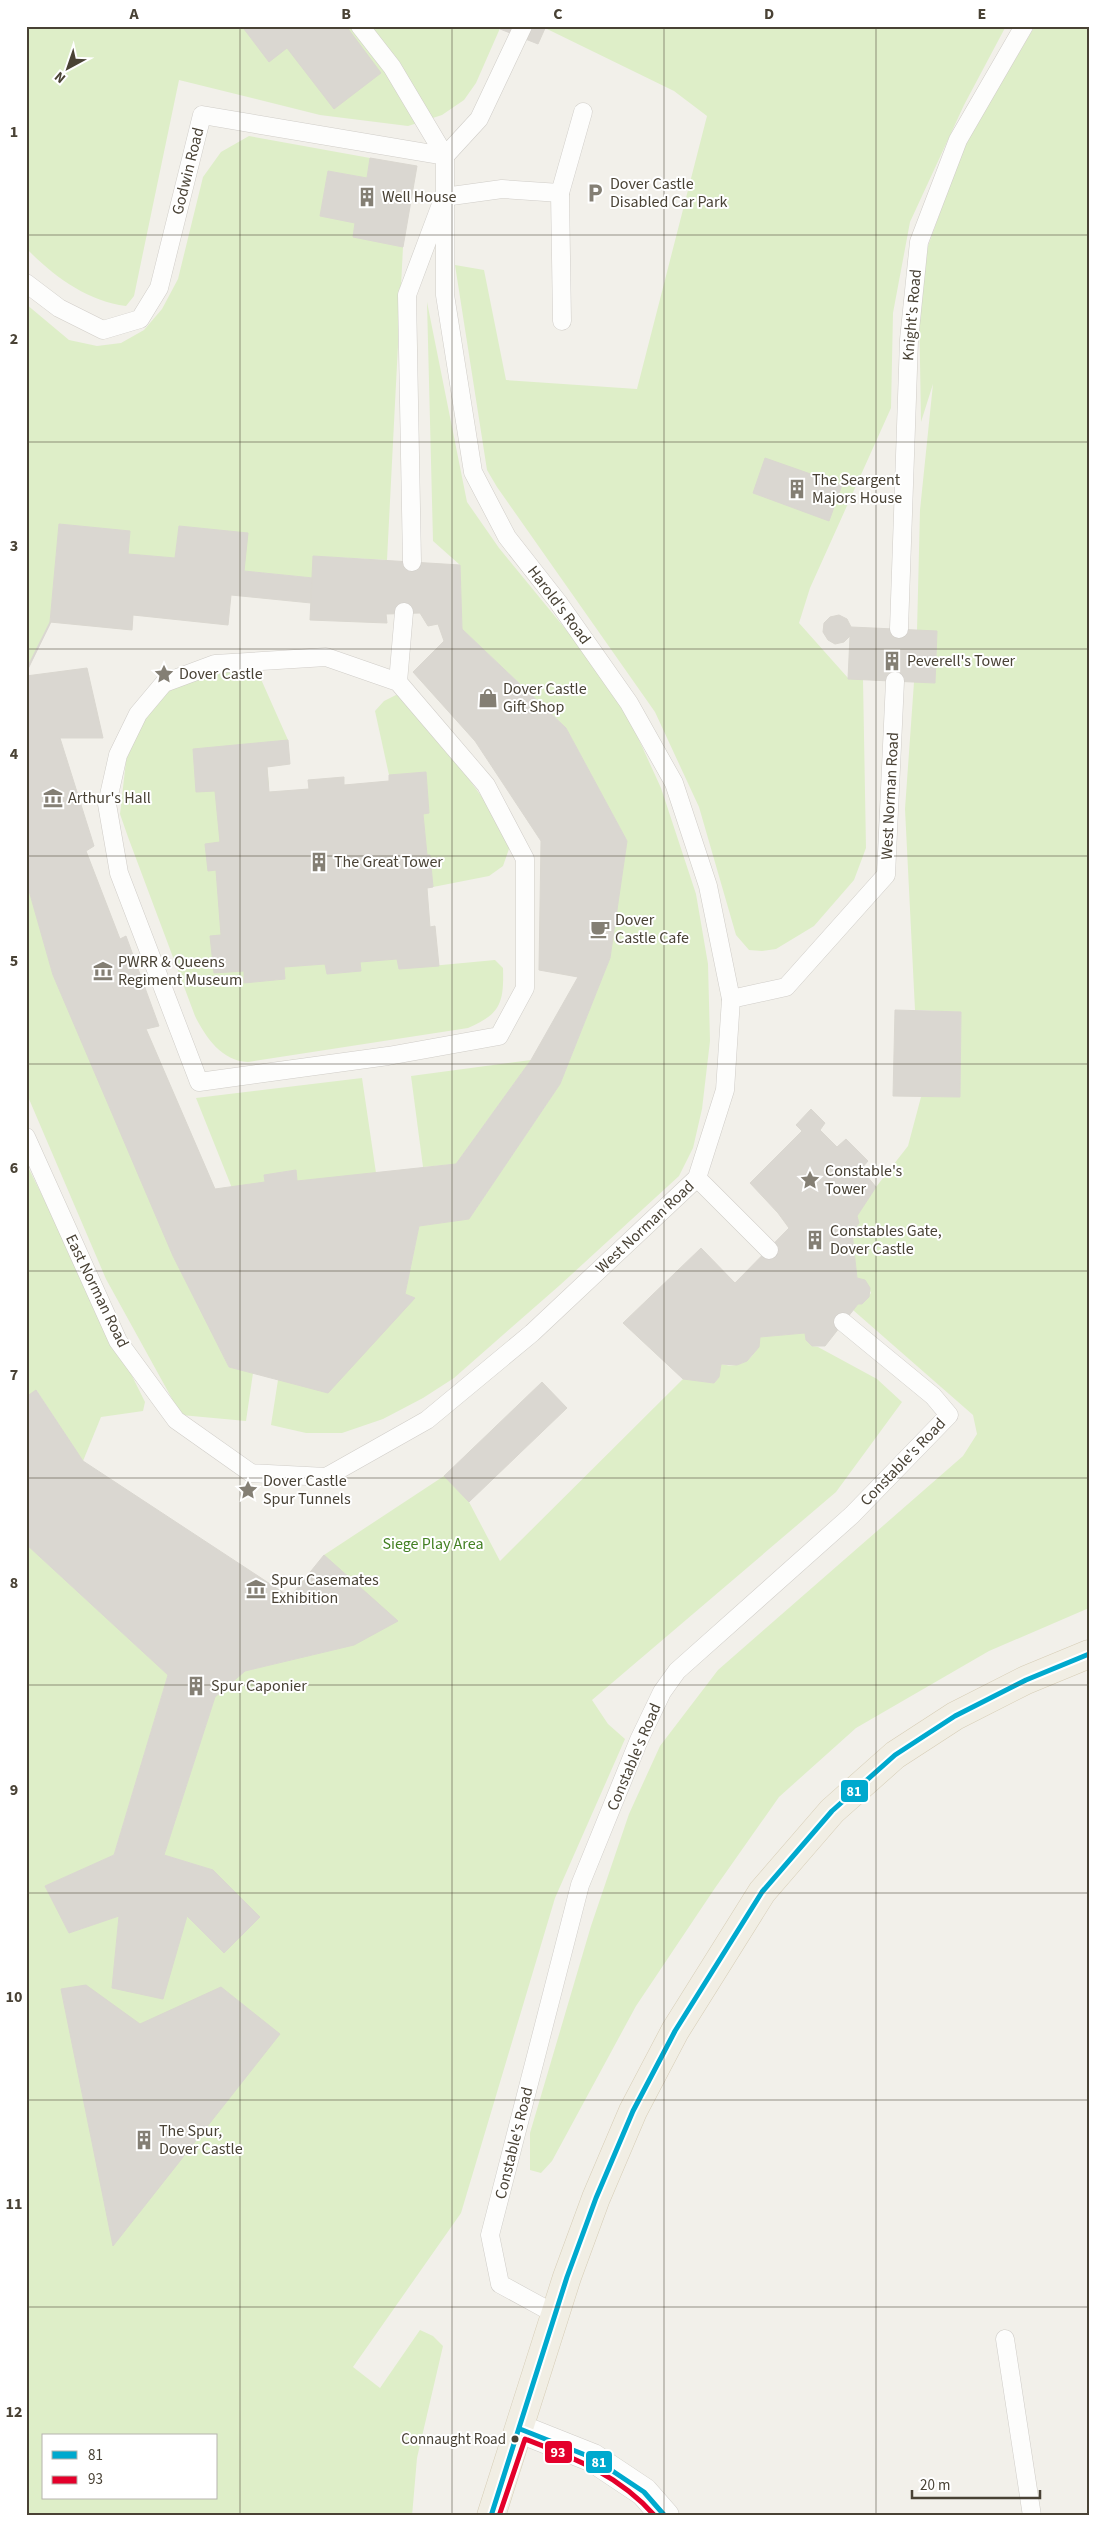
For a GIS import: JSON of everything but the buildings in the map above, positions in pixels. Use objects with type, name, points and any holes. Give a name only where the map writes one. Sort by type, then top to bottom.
[{"type":"main road","points":[[491,2516],[555,2314],[596,2198],[633,2111],[675,2030],[762,1892],[832,1811],[895,1755],[955,1716],[1026,1680],[1089,1654]]},
{"type":"street","points":[[520,2429],[593,2458],[644,2492],[665,2516]]},
{"type":"lane","points":[[360,26],[392,67],[445,156],[444,197],[407,296],[412,562]]},
{"type":"lane","points":[[445,156],[479,119],[523,26]]},
{"type":"lane","name":"Knight's Road","points":[[898,630],[909,340],[919,242],[958,140],[1024,26]]},
{"type":"lane","points":[[562,321],[560,193],[583,112]]},
{"type":"lane","name":"Godwin Road","points":[[26,283],[59,308],[103,330],[140,319],[158,288],[202,115],[445,156]]},
{"type":"lane","points":[[444,197],[502,189],[560,193]]},
{"type":"lane","name":"Harold's Road","points":[[444,197],[445,295],[473,472],[507,537],[558,602],[629,703],[674,783],[708,886],[732,999]]},
{"type":"lane","points":[[398,682],[326,657],[214,664],[164,683],[138,714],[134,722],[118,755],[107,804],[119,873],[199,1082],[388,1056],[499,1036],[526,988],[525,859],[486,785],[398,682],[404,612]]},
{"type":"lane","name":"West Norman Road","points":[[326,1476],[427,1420],[532,1333],[697,1178],[725,1090],[732,999],[786,987],[886,875],[895,685]]},
{"type":"lane","name":"East Norman Road","points":[[26,1137],[29,1156],[118,1341],[176,1420],[251,1473],[326,1476]]},
{"type":"lane","points":[[697,1178],[769,1250]]},
{"type":"lane","name":"Constable's Road","points":[[555,2314],[500,2284],[490,2235],[580,1884],[639,1740],[662,1692],[677,1671],[852,1515],[949,1415],[933,1396],[843,1322]]},
{"type":"lane","points":[[1005,2339],[1032,2516]]},
{"type":"green space","points":[[26,26],[501,26],[476,83],[464,100],[442,115],[408,126],[320,115],[179,80],[134,296],[126,306],[98,299],[84,293],[59,277],[26,248]]},
{"type":"green space","points":[[546,26],[1006,26],[964,105],[910,222],[893,313],[891,408],[810,588],[799,623],[848,678],[863,679],[866,848],[854,880],[814,926],[776,949],[749,950],[736,935],[699,807],[655,712],[487,470],[455,265],[484,270],[506,380],[637,389],[707,116],[674,91],[545,28]]},
{"type":"green space","points":[[1035,26],[1089,26],[1089,1608],[989,1651],[856,1728],[779,1797],[636,2006],[552,2161],[541,2173],[530,2170],[530,2133],[591,1926],[629,1814],[660,1746],[718,1670],[963,1456],[977,1434],[973,1415],[853,1310],[858,1304],[862,1304],[871,1293],[865,1280],[857,1278],[852,1232],[859,1223],[857,1216],[876,1187],[908,1146],[921,1097],[960,1097],[961,1012],[915,1010],[905,809],[914,682],[935,683],[937,632],[917,631],[920,510],[933,384],[921,422],[919,301],[927,249],[965,143]]},
{"type":"green space","points":[[249,136],[370,158],[367,178],[328,171],[320,216],[355,223],[353,237],[403,247],[387,560],[313,556],[313,578],[244,571],[247,533],[179,526],[175,558],[128,554],[130,531],[59,524],[50,622],[26,670],[26,304],[69,340],[97,346],[121,343],[144,330],[162,309],[178,279],[203,177],[221,152]]},
{"type":"green space","points":[[427,302],[467,502],[499,548],[590,659],[629,718],[661,788],[696,894],[708,964],[710,1041],[702,1109],[693,1148],[679,1176],[560,1285],[454,1378],[423,1398],[383,1419],[342,1433],[306,1433],[271,1425],[278,1380],[415,1298],[405,1294],[419,1226],[469,1219],[560,1084],[610,958],[627,841],[566,728],[462,629],[460,565],[433,541]]},
{"type":"green space","points":[[256,668],[288,740],[267,767],[269,785],[238,788],[245,982],[285,979],[284,967],[325,964],[327,974],[361,971],[360,962],[397,959],[399,969],[495,960],[503,968],[503,990],[498,1006],[488,1018],[468,1028],[248,1062],[239,1061],[223,1053],[204,1032],[195,1016],[120,814],[126,761],[132,739],[162,695],[173,687],[219,669]]},
{"type":"green space","points":[[396,695],[403,697],[439,738],[500,822],[510,846],[503,866],[489,876],[433,887],[430,855],[427,855],[423,814],[429,813],[426,772],[389,775],[375,711],[384,701]]},
{"type":"green space","points":[[26,880],[53,975],[229,1367],[253,1373],[246,1421],[181,1415],[106,1279],[26,1092]]},
{"type":"green space","points":[[531,1060],[456,1164],[423,1167],[411,1076]]},
{"type":"green space","points":[[362,1078],[376,1173],[297,1181],[296,1170],[264,1175],[265,1182],[232,1188],[196,1098]]},
{"type":"green space","points":[[26,1163],[145,1402],[143,1411],[101,1417],[83,1461],[37,1391],[26,1397]]},
{"type":"green space","name":"Siege Play Area","points":[[805,1333],[806,1340],[812,1346],[818,1347],[877,1379],[902,1402],[836,1492],[592,1700],[608,1724],[625,1739],[555,1898],[461,2213],[353,2367],[380,2388],[420,2330],[433,2336],[443,2346],[417,2458],[412,2516],[26,2516],[26,1544],[168,1675],[114,1855],[45,1886],[69,1933],[119,1916],[112,1988],[163,1998],[187,1916],[218,1875],[213,1870],[164,1855],[215,1697],[245,1671],[353,1645],[324,1555],[444,1476],[469,1502],[500,1561],[683,1379],[714,1383],[719,1377],[721,1364],[736,1365],[742,1363],[752,1356],[760,1337]]},
{"type":"transit line","name":"81","points":[[491,2516],[567,2277],[596,2198],[633,2111],[675,2031],[762,1892],[832,1811],[895,1755],[955,1716],[1026,1680],[1089,1654]]},
{"type":"transit line","name":"81","points":[[520,2429],[593,2458],[644,2492],[665,2516]]},
{"type":"transit line","name":"93","points":[[499,2516],[525,2439],[595,2469],[626,2489],[655,2516]]},
{"type":"place","name":"Dover Castle Disabled Car Park","points":[[595,193]]},
{"type":"place","name":"Well House","points":[[367,197]]},
{"type":"place","name":"The Seargent Majors House","points":[[797,489]]},
{"type":"place","name":"Peverell's Tower","points":[[892,661]]},
{"type":"place","name":"Dover Castle","points":[[164,674]]},
{"type":"place","name":"Dover Castle Gift Shop","points":[[488,698]]},
{"type":"place","name":"Arthur's Hall","points":[[53,798]]},
{"type":"place","name":"The Great Tower","points":[[319,862]]},
{"type":"place","name":"Dover Castle Cafe","points":[[600,929]]},
{"type":"place","name":"PWRR & Queens Regiment Museum","points":[[103,971]]},
{"type":"place","name":"Constable's Tower","points":[[810,1180]]},
{"type":"place","name":"Constables Gate, Dover Castle","points":[[815,1240]]},
{"type":"place","name":"Dover Castle Spur Tunnels","points":[[248,1490]]},
{"type":"place","name":"Spur Casemates Exhibition","points":[[256,1589]]},
{"type":"place","name":"Spur Caponier","points":[[196,1686]]},
{"type":"place","name":"The Spur, Dover Castle","points":[[144,2140]]},
{"type":"place","name":"Connaught Road","points":[[515,2439]]}]
